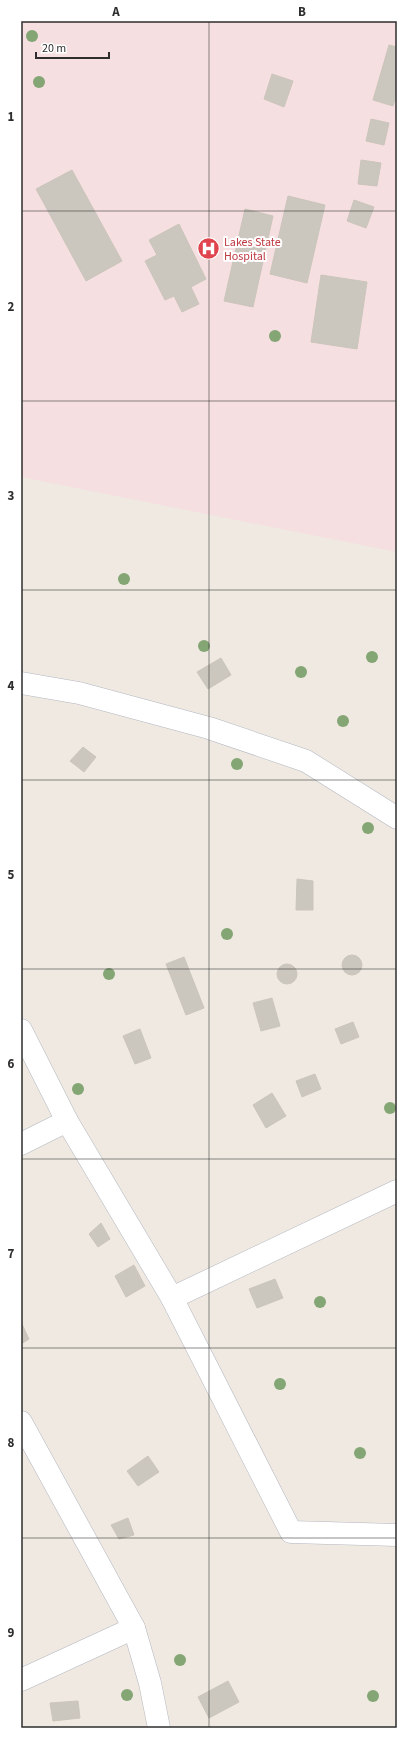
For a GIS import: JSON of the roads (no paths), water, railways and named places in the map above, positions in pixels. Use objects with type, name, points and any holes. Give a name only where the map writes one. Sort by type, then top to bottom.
[{"type":"street","points":[[21,683],[79,693],[201,726],[306,761],[397,818]]},
{"type":"street","points":[[21,1030],[67,1121],[172,1298],[291,1532],[397,1535]]},
{"type":"street","points":[[21,1144],[67,1121]]},
{"type":"street","points":[[172,1298],[397,1191]]},
{"type":"street","points":[[21,1422],[134,1628],[150,1683],[159,1728]]},
{"type":"street","points":[[21,1680],[134,1628]]},
{"type":"place","name":"Lakes State Hospital","points":[[209,249]]}]
